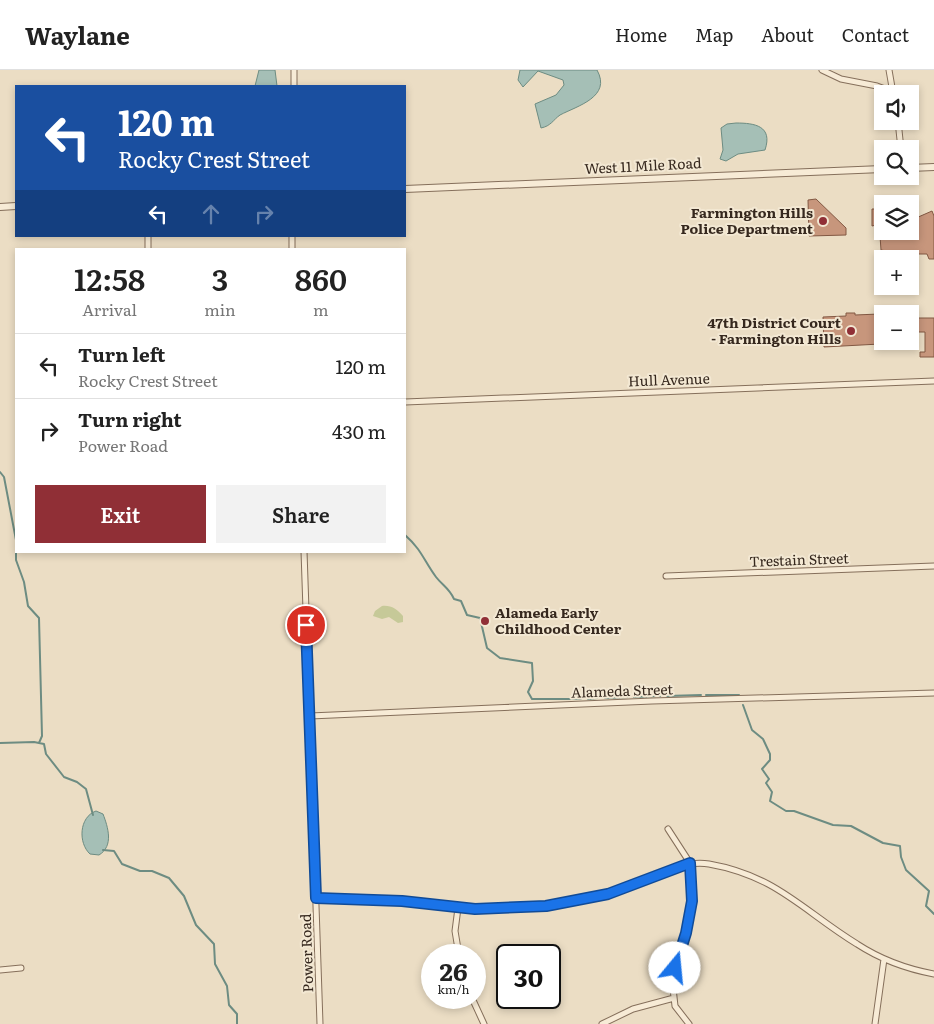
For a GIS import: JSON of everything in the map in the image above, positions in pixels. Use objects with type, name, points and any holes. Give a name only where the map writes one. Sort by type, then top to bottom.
[{"type":"street","points":[[294,70],[294,85]]},
{"type":"street","points":[[822,70],[841,79],[874,85]]},
{"type":"street","points":[[889,70],[892,85]]},
{"type":"street","points":[[919,168],[934,167]]},
{"type":"street","name":"West 11 Mile Road","points":[[406,189],[874,169]]},
{"type":"street","points":[[0,207],[15,206]]},
{"type":"street","name":"Hull Avenue","points":[[406,402],[934,381]]},
{"type":"street","name":"Power Road","points":[[304,553],[320,1024]]},
{"type":"street","name":"Trestain Street","points":[[666,576],[934,566]]},
{"type":"street","name":"Alameda Street","points":[[310,716],[652,701],[934,693]]},
{"type":"street","points":[[668,829],[690,863],[692,901],[686,933],[675,968],[674,998],[675,1006],[689,1024]]},
{"type":"street","points":[[316,898],[402,901],[458,908],[527,908],[567,903],[608,894],[690,863],[724,867],[769,883],[785,892],[856,944],[884,959],[934,974]]},
{"type":"street","points":[[457,944],[455,931],[458,908]]},
{"type":"street","points":[[875,1024],[884,959]]},
{"type":"street","points":[[0,970],[21,968]]},
{"type":"street","points":[[602,1024],[633,1009],[674,998]]},
{"type":"street","points":[[477,1009],[484,1024]]},
{"type":"green space","points":[[382,606],[396,609],[403,616],[403,622],[398,623],[389,617],[382,619],[373,616],[375,611]]},
{"type":"water","points":[[259,70],[275,70],[277,85],[255,85]]},
{"type":"water","points":[[520,70],[597,70],[600,87],[596,94],[583,104],[560,115],[550,124],[541,128],[535,104],[556,95],[564,85],[563,80],[538,71],[523,87],[518,80]]},
{"type":"water","points":[[727,124],[756,125],[761,128],[767,136],[765,150],[738,154],[726,161],[720,159],[723,150],[721,128]]},
{"type":"water","points":[[96,811],[103,814],[109,836],[107,847],[99,855],[90,854],[83,843],[82,837],[83,824],[90,814]]},
{"type":"building","name":"Farmington Hills Police Department","points":[[816,199],[846,228],[846,235],[809,236],[808,200]]},
{"type":"building","points":[[872,209],[874,209],[874,226],[872,226]]},
{"type":"building","points":[[932,211],[934,216],[934,259],[929,259],[927,254],[919,254],[919,250],[881,250],[880,240],[919,240],[919,217]]},
{"type":"building","name":"47th District Court - Farmington Hills","points":[[846,313],[855,313],[855,315],[874,314],[874,344],[824,347],[823,317],[846,316]]},
{"type":"building","points":[[919,318],[934,318],[934,357],[920,357],[920,352],[925,352],[925,332],[919,332]]},
{"type":"waterway","points":[[0,472],[4,477],[15,535]]},
{"type":"waterway","points":[[406,536],[454,599],[461,601],[467,615],[480,618],[487,648],[500,658],[532,663],[533,681],[528,692],[532,699],[581,699]]},
{"type":"waterway","points":[[16,553],[16,560],[24,582],[28,606],[39,618],[42,736],[39,743]]},
{"type":"waterway","points":[[667,696],[701,695]]},
{"type":"waterway","points":[[706,695],[739,695]]},
{"type":"waterway","points":[[634,697],[660,696]]},
{"type":"waterway","points":[[605,698],[629,697]]},
{"type":"waterway","points":[[588,699],[597,698]]},
{"type":"waterway","points":[[743,705],[752,730],[763,739],[770,754],[770,760],[762,769],[769,779],[766,783],[772,792],[770,801],[786,811],[794,811],[833,825],[851,826],[883,843],[900,846],[901,857],[906,870],[929,891],[926,906],[934,914]]},
{"type":"waterway","points":[[0,743],[34,742],[44,744],[46,754],[64,777],[77,782],[86,789],[93,815]]},
{"type":"waterway","points":[[103,850],[114,851],[122,864],[140,871],[152,871],[169,878],[184,896],[196,925],[214,944],[215,964],[227,986],[229,1005],[237,1014],[237,1024]]},
{"type":"place","name":"Farmington Hills Police Department","points":[[823,221]]},
{"type":"place","name":"47th District Court - Farmington Hills","points":[[851,331]]},
{"type":"place","name":"Alameda Early Childhood Center","points":[[485,621]]},
{"type":"route","points":[[306,625],[316,898],[402,901],[475,909],[527,908],[567,903],[608,894],[690,863],[692,901],[686,933],[675,968]]}]
